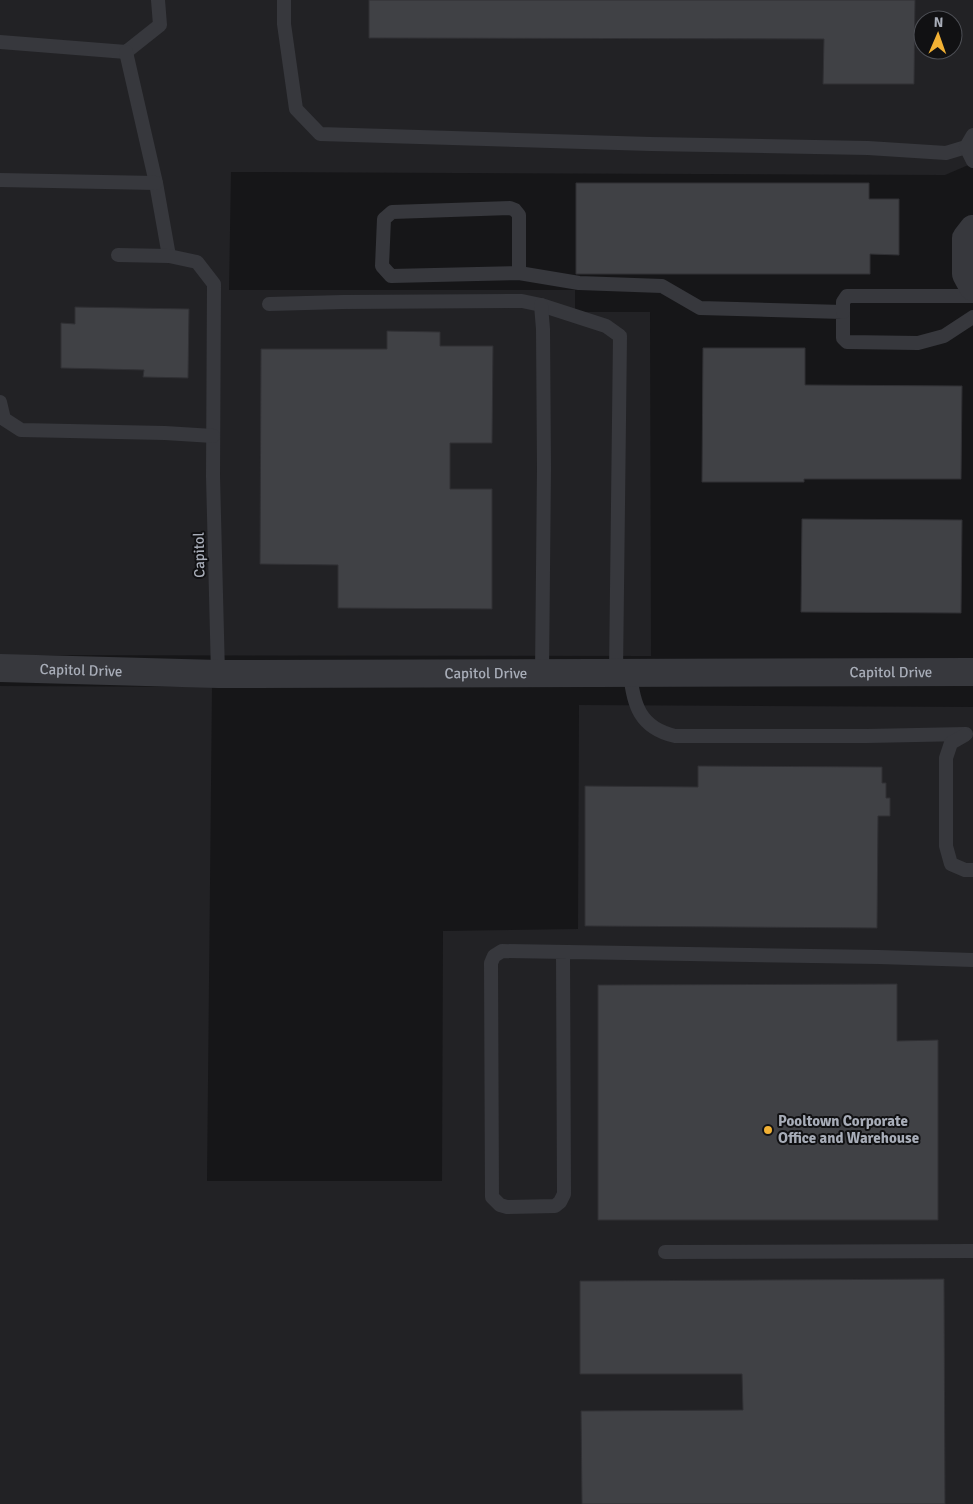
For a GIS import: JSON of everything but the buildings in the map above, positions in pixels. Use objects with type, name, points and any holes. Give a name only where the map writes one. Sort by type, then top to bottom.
[{"type":"street","points":[[973,229],[966,238],[966,274],[973,287]]},
{"type":"street","name":"Capitol Drive","points":[[0,668],[218,674],[973,672]]},
{"type":"lane","points":[[0,42],[126,52],[160,24],[158,0]]},
{"type":"lane","points":[[284,0],[284,24],[296,109],[320,134],[868,148],[946,153],[970,141],[973,161]]},
{"type":"lane","points":[[126,52],[156,184],[169,256]]},
{"type":"lane","points":[[0,180],[156,184]]},
{"type":"lane","points":[[519,273],[519,215],[515,210],[510,208],[392,212],[384,219],[382,266],[391,276],[519,273],[579,283],[662,286],[700,308],[843,312]]},
{"type":"lane","name":"Capitol","points":[[118,255],[169,256],[197,262],[214,284],[213,436],[218,674]]},
{"type":"lane","points":[[973,296],[847,296],[843,302],[843,338],[847,342],[918,343],[944,336],[973,317]]},
{"type":"lane","points":[[269,304],[522,301],[541,305],[606,326],[620,336],[623,673],[641,714],[651,726],[662,733],[675,736],[969,734]]},
{"type":"lane","points":[[541,305],[544,329],[542,673]]},
{"type":"lane","points":[[0,402],[4,419],[21,430],[213,436]]},
{"type":"lane","points":[[969,734],[951,743],[946,758],[946,846],[951,864],[965,870],[973,870]]},
{"type":"lane","points":[[563,952],[564,1194],[560,1202],[555,1206],[507,1207],[500,1205],[492,1198],[491,963],[494,956],[502,951],[869,956],[973,960]]},
{"type":"lane","points":[[665,1252],[973,1252]]},
{"type":"shaded area","points":[[0,0],[973,0],[973,163],[945,175],[231,172],[229,290],[575,290],[575,312],[650,312],[651,656],[0,655]]},
{"type":"shaded area","points":[[0,686],[212,687],[207,1181],[442,1181],[443,931],[578,929],[579,705],[973,707],[973,1504],[0,1504]]},
{"type":"place","name":"Pooltown Corporate Office and Warehouse","points":[[768,1130]]}]
